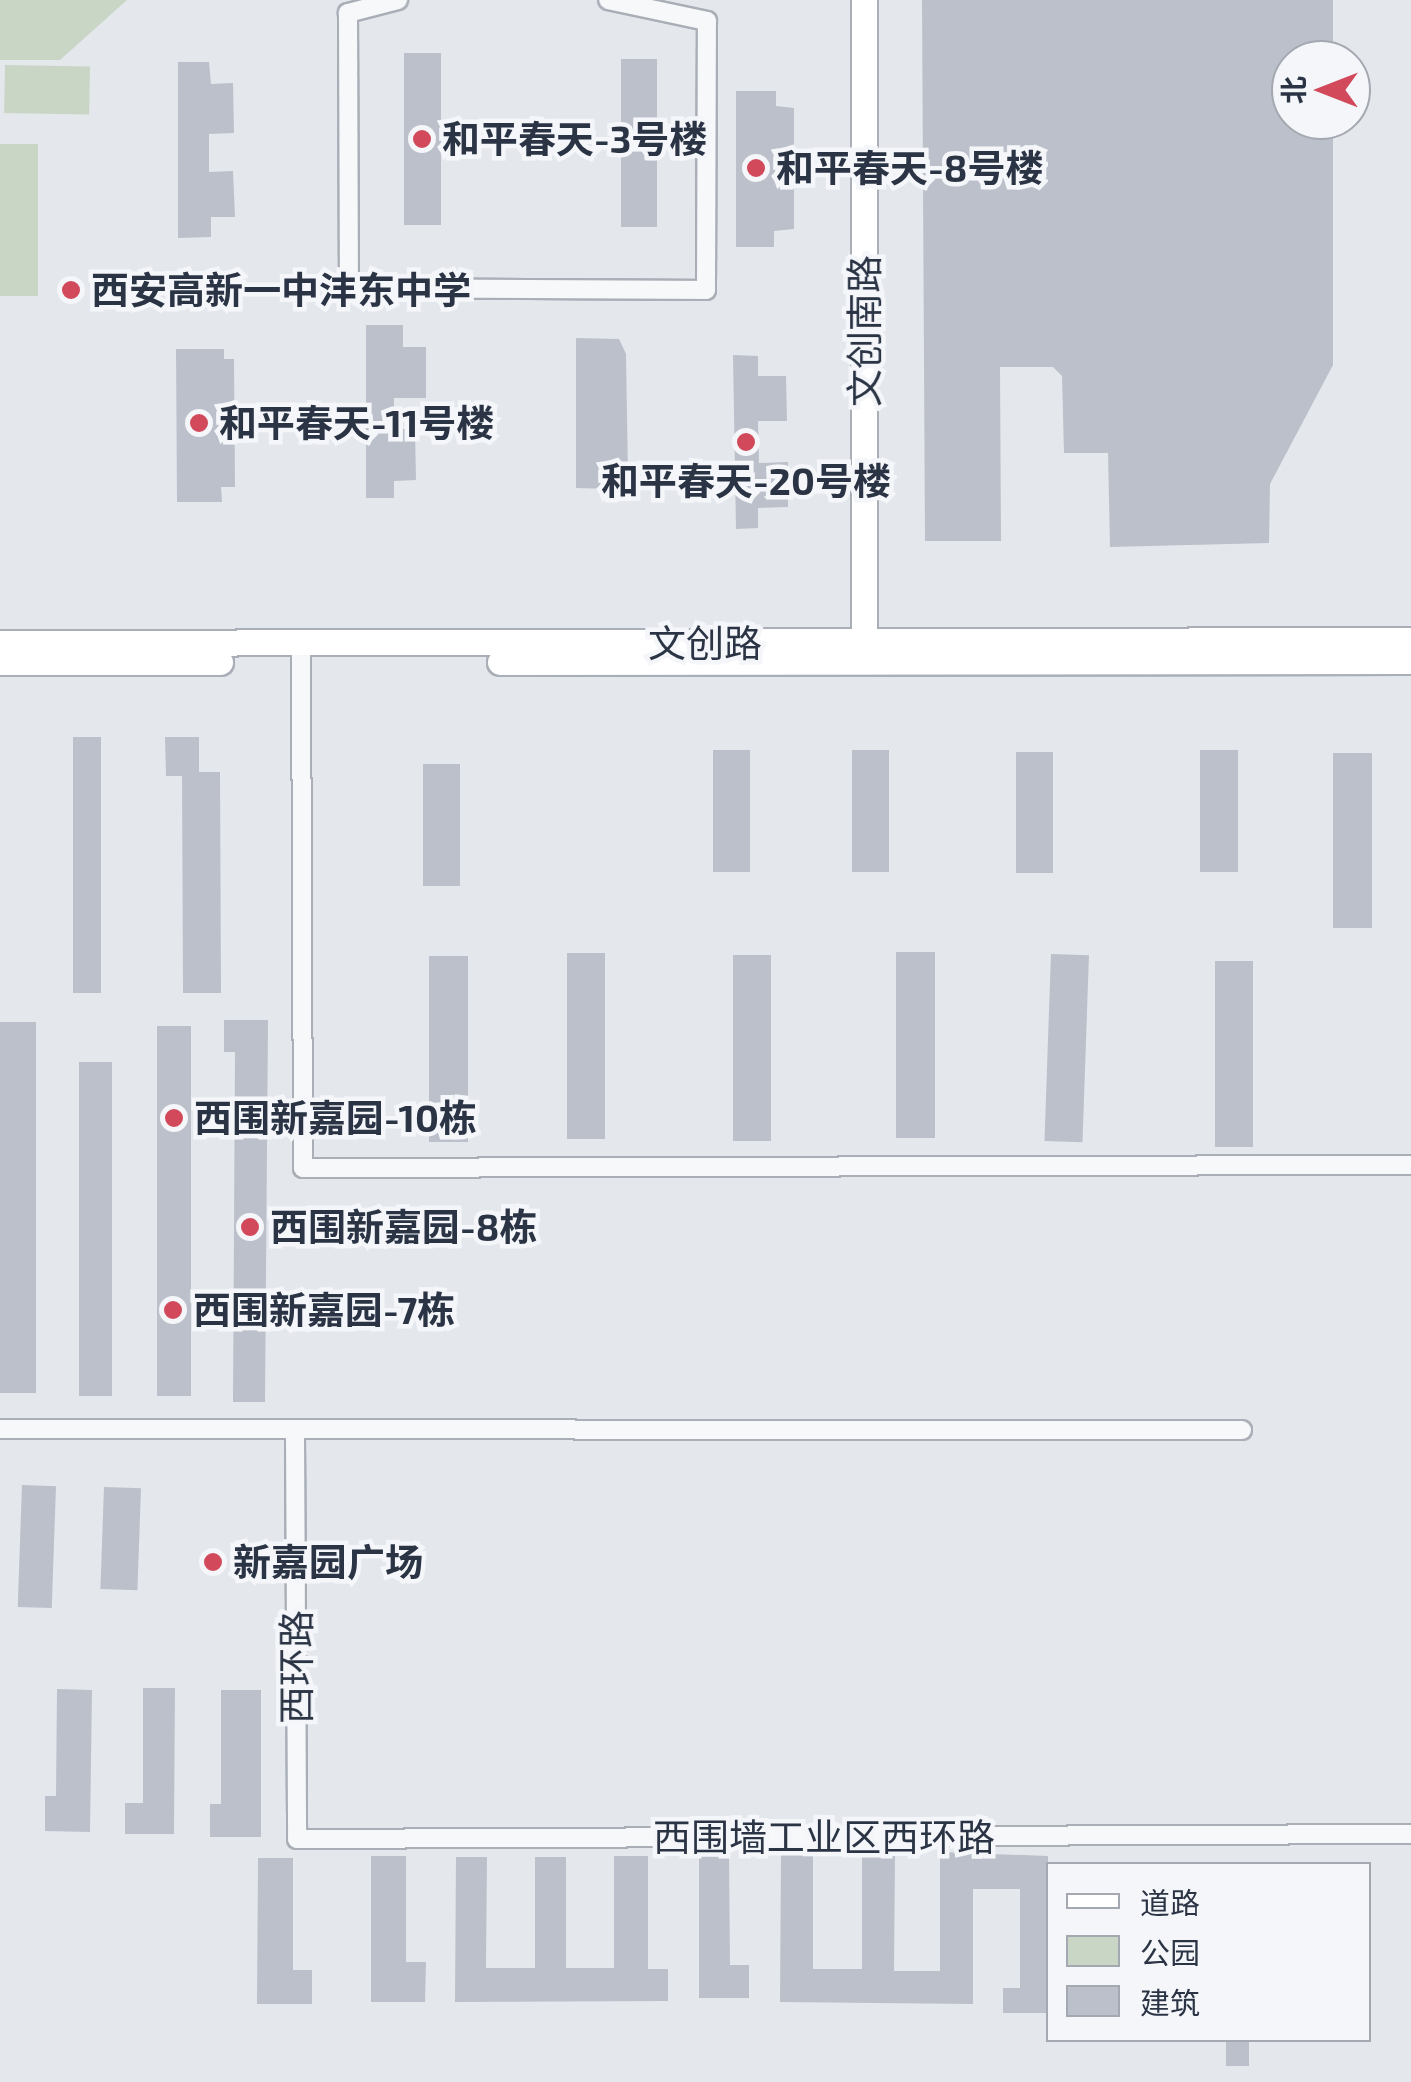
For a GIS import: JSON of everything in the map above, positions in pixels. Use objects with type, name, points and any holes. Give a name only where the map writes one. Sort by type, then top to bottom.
[{"type":"street","points":[[398,0],[348,13],[349,288],[706,290],[707,21],[608,0]]},
{"type":"street","name":"文创南路","points":[[864,0],[864,652]]},
{"type":"street","name":"文创路","points":[[864,652],[1411,640]]},
{"type":"street","name":"文创路","points":[[0,644],[301,653]]},
{"type":"street","name":"文创路","points":[[0,662],[301,653],[864,652],[1411,661]]},
{"type":"street","points":[[301,653],[303,1168],[1411,1165]]},
{"type":"street","points":[[0,1429],[295,1435],[1242,1430]]},
{"type":"street","name":"西环路","points":[[295,1435],[297,1839]]},
{"type":"street","name":"西围墙工业区西环路","points":[[297,1839],[1411,1834]]},
{"type":"green space","points":[[0,0],[127,0],[60,60],[0,60]]},
{"type":"green space","points":[[5,65],[90,66],[89,114],[4,113]]},
{"type":"green space","points":[[0,144],[38,144],[38,296],[0,296]]},
{"type":"building","points":[[922,0],[1333,0],[1333,40],[1271,40],[1271,140],[1333,140],[1333,365],[1270,484],[1269,543],[1110,547],[1108,453],[1064,453],[1062,376],[1053,367],[1000,367],[1001,541],[925,541]]},
{"type":"building","name":"和平春天-3号楼","points":[[404,53],[441,53],[441,225],[404,225]]},
{"type":"building","points":[[621,59],[657,59],[657,227],[621,227]]},
{"type":"building","points":[[178,62],[209,62],[211,84],[233,83],[234,133],[209,134],[209,172],[233,171],[235,217],[211,217],[211,237],[178,238]]},
{"type":"building","name":"和平春天-8号楼","points":[[736,91],[776,91],[776,106],[794,108],[794,153],[775,154],[775,182],[794,182],[794,229],[774,231],[774,247],[736,247]]},
{"type":"building","points":[[366,325],[403,325],[403,347],[426,347],[426,398],[394,398],[394,429],[415,429],[416,480],[394,481],[394,498],[366,498]]},
{"type":"building","points":[[576,338],[619,339],[626,354],[628,476],[615,478],[615,489],[576,488]]},
{"type":"building","name":"和平春天-11号楼","points":[[176,349],[224,349],[224,359],[234,359],[235,487],[221,487],[222,502],[177,502]]},
{"type":"building","name":"和平春天-20号楼","points":[[733,355],[758,356],[758,376],[786,376],[787,421],[758,421],[759,463],[788,462],[788,507],[758,508],[758,528],[736,529]]},
{"type":"building","points":[[73,737],[101,737],[101,993],[73,993]]},
{"type":"building","points":[[165,737],[199,737],[199,772],[220,772],[221,993],[183,993],[182,776],[166,776]]},
{"type":"building","points":[[713,750],[750,750],[750,872],[713,872]]},
{"type":"building","points":[[852,750],[889,750],[889,872],[852,872]]},
{"type":"building","points":[[1200,750],[1238,750],[1238,872],[1200,872]]},
{"type":"building","points":[[1016,752],[1053,752],[1053,873],[1016,873]]},
{"type":"building","points":[[1333,753],[1372,753],[1372,928],[1333,928]]},
{"type":"building","points":[[423,764],[460,764],[460,886],[423,886]]},
{"type":"building","points":[[896,952],[935,952],[935,1138],[896,1138]]},
{"type":"building","points":[[567,953],[605,953],[605,1139],[567,1139]]},
{"type":"building","points":[[1051,954],[1089,955],[1082,1142],[1044,1141]]},
{"type":"building","points":[[733,955],[771,955],[771,1141],[733,1141]]},
{"type":"building","points":[[429,956],[468,956],[468,1142],[429,1142]]},
{"type":"building","points":[[1215,961],[1253,961],[1253,1147],[1215,1147]]},
{"type":"building","name":"西围新嘉园-8栋","points":[[224,1020],[268,1020],[265,1402],[233,1402],[235,1052],[224,1052]]},
{"type":"building","points":[[0,1022],[36,1022],[36,1393],[0,1393]]},
{"type":"building","points":[[157,1026],[191,1026],[191,1396],[157,1396]]},
{"type":"building","points":[[79,1062],[112,1062],[112,1396],[79,1396]]},
{"type":"building","points":[[22,1485],[56,1486],[52,1608],[18,1607]]},
{"type":"building","points":[[104,1487],[141,1488],[137,1590],[100,1589]]},
{"type":"building","points":[[143,1688],[175,1688],[174,1834],[125,1834],[125,1803],[143,1803]]},
{"type":"building","points":[[57,1689],[92,1690],[90,1832],[45,1831],[45,1796],[56,1796]]},
{"type":"building","points":[[221,1690],[261,1690],[261,1837],[210,1837],[210,1804],[221,1804]]},
{"type":"building","points":[[940,1852],[1048,1856],[1046,2013],[1003,2013],[1003,1988],[1020,1988],[1020,1889],[973,1889],[973,2004],[780,2002],[781,1855],[813,1855],[813,1969],[862,1969],[862,1856],[895,1856],[894,1971],[940,1971]]},
{"type":"building","points":[[371,1856],[406,1856],[406,1962],[426,1962],[425,2002],[371,2002]]},
{"type":"building","points":[[614,1856],[648,1856],[648,1969],[668,1969],[668,2001],[455,2002],[456,1857],[487,1857],[486,1968],[535,1968],[535,1857],[566,1857],[566,1968],[614,1968]]},
{"type":"building","points":[[699,1856],[729,1856],[730,1965],[749,1965],[749,1998],[699,1998]]},
{"type":"building","points":[[258,1858],[293,1858],[293,1970],[312,1970],[312,2004],[257,2004]]},
{"type":"building","points":[[1226,2042],[1249,2042],[1249,2066],[1226,2066]]},
{"type":"place","name":"和平春天-3号楼","points":[[422,139]]},
{"type":"place","name":"和平春天-8号楼","points":[[756,168]]},
{"type":"place","name":"西安高新一中沣东中学","points":[[71,290]]},
{"type":"place","name":"和平春天-11号楼","points":[[199,423]]},
{"type":"place","name":"和平春天-20号楼","points":[[746,442]]},
{"type":"place","name":"西围新嘉园-10栋","points":[[174,1118]]},
{"type":"place","name":"西围新嘉园-8栋","points":[[250,1227]]},
{"type":"place","name":"西围新嘉园-7栋","points":[[173,1310]]},
{"type":"place","name":"新嘉园广场","points":[[213,1562]]}]
